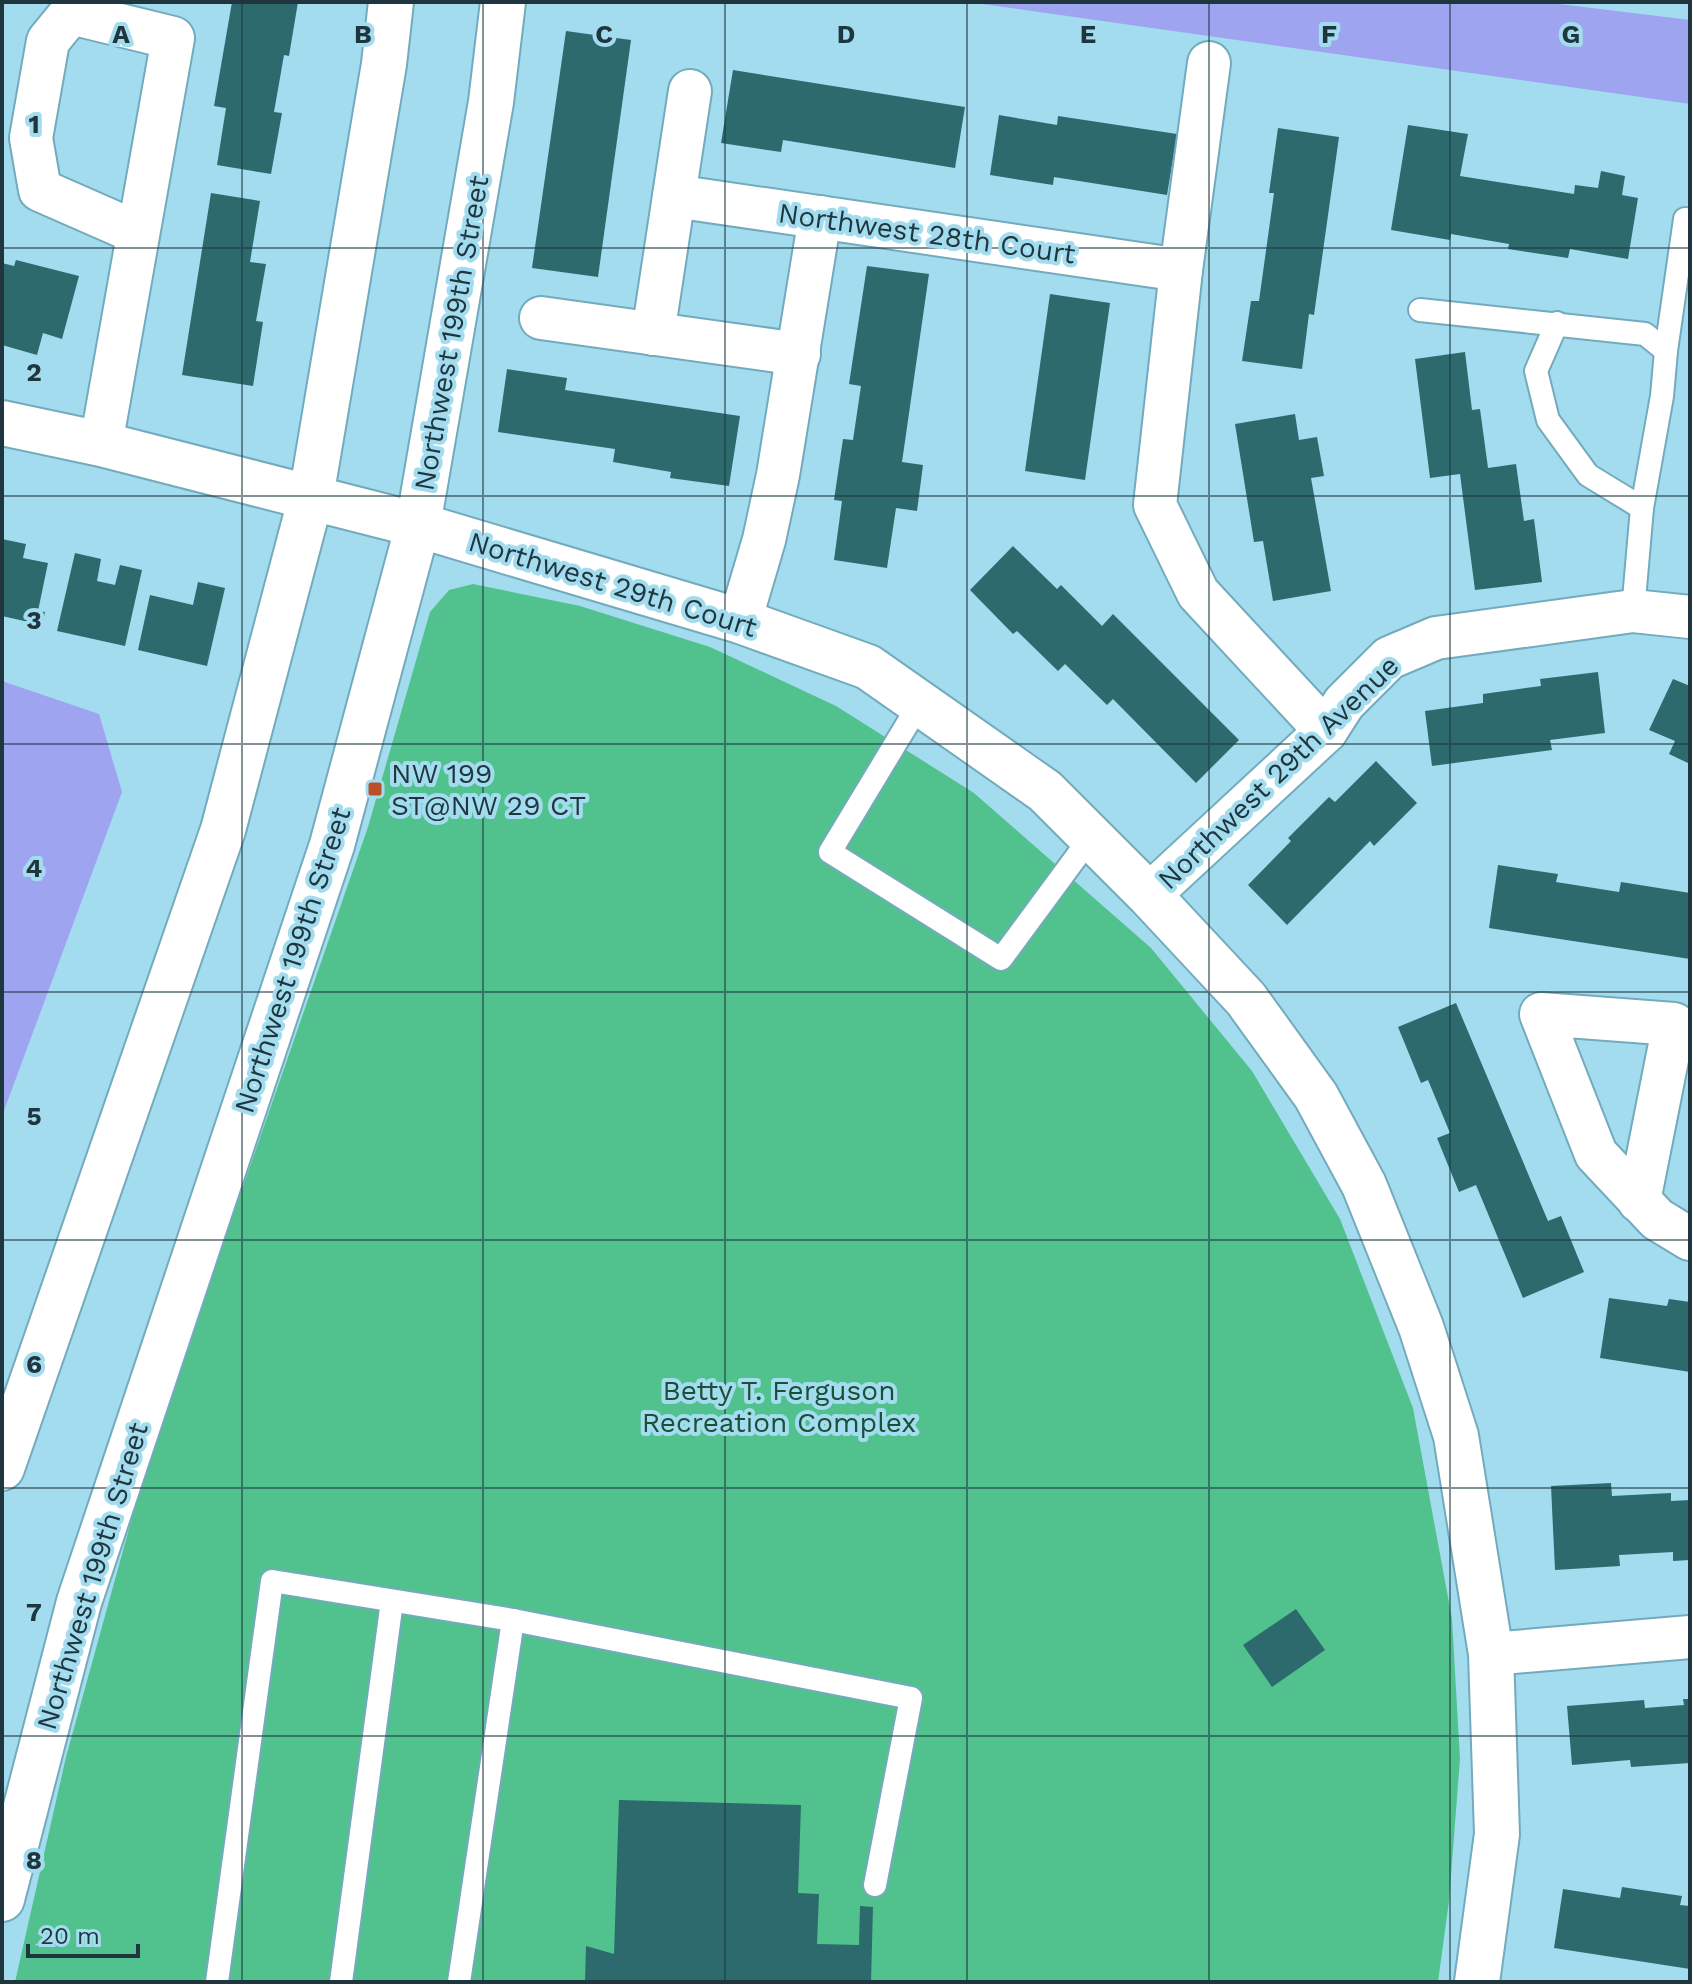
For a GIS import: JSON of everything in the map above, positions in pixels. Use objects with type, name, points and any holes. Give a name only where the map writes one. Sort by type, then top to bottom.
[{"type":"main road","points":[[2,1468],[223,830],[311,497],[384,64],[391,2]]},
{"type":"main road","name":"Northwest 199th Street","points":[[2,1899],[79,1602],[332,845],[418,525],[491,102],[503,2]]},
{"type":"main road","name":"Northwest 29th Court","points":[[2,423],[101,444],[418,525],[740,621],[868,667],[1045,791],[1149,895],[1246,999],[1316,1096],[1364,1185],[1421,1327],[1456,1436],[1491,1654],[1497,1834],[1477,1982]]},
{"type":"street","points":[[101,444],[173,38],[71,13],[48,41],[31,138],[40,190],[138,233]]},
{"type":"street","points":[[1209,63],[1181,270],[1155,505],[1198,593],[1326,731]]},
{"type":"street","points":[[653,334],[690,91]]},
{"type":"street","name":"Northwest 28th Court","points":[[674,196],[1181,270]]},
{"type":"street","points":[[740,621],[776,488],[820,217]]},
{"type":"street","points":[[541,318],[799,354]]},
{"type":"street","name":"Northwest 29th Avenue","points":[[1149,895],[1326,731],[1344,703],[1389,658],[1436,638],[1633,611],[1690,617]]},
{"type":"street","points":[[1639,1201],[1674,1024],[1541,1014],[1596,1154],[1639,1201],[1657,1219],[1690,1239]]},
{"type":"street","points":[[1491,1654],[1690,1637]]},
{"type":"lane","points":[[1633,611],[1642,508],[1662,396],[1685,219]]},
{"type":"lane","points":[[1420,310],[1645,334],[1666,351]]},
{"type":"lane","points":[[1557,323],[1536,371],[1548,420],[1588,475],[1642,508]]},
{"type":"lane","points":[[920,703],[830,852],[1001,959],[1091,837]]},
{"type":"lane","points":[[217,1982],[272,1581],[513,1620],[911,1698],[875,1885]]},
{"type":"lane","points":[[341,1982],[392,1601]]},
{"type":"lane","points":[[459,1982],[513,1620]]},
{"type":"green space","name":"Betty T. Ferguson Recreation Complex","points":[[473,584],[580,606],[710,647],[836,706],[974,793],[1151,948],[1252,1071],[1340,1219],[1413,1408],[1452,1619],[1460,1759],[1449,1901],[1438,1982],[15,1982],[66,1757],[148,1460],[368,827],[430,612],[449,590]]},
{"type":"water","points":[[968,2],[1543,2],[1690,20],[1690,104]]},
{"type":"water","points":[[2,681],[99,714],[122,792],[2,1116]]},
{"type":"building","points":[[232,2],[298,2],[289,56],[284,55],[274,112],[282,113],[271,174],[217,165],[226,108],[214,106]]},
{"type":"building","points":[[566,31],[631,40],[598,277],[532,268]]},
{"type":"building","points":[[733,70],[965,107],[955,168],[783,140],[781,152],[721,143]]},
{"type":"building","points":[[999,115],[1057,125],[1058,116],[1177,134],[1167,195],[1054,177],[1053,185],[990,175]]},
{"type":"building","points":[[1408,125],[1468,134],[1460,176],[1574,194],[1575,185],[1598,188],[1601,171],[1625,176],[1622,195],[1638,198],[1628,259],[1570,249],[1568,258],[1508,249],[1509,244],[1451,234],[1450,240],[1391,230]]},
{"type":"building","points":[[1278,128],[1339,137],[1314,315],[1309,314],[1302,369],[1242,361],[1251,301],[1259,301],[1274,193],[1269,193]]},
{"type":"building","points":[[211,193],[260,201],[250,262],[266,264],[256,321],[263,322],[253,386],[182,375]]},
{"type":"building","points":[[16,260],[79,276],[62,339],[43,333],[37,355],[2,345],[2,263],[14,266]]},
{"type":"building","points":[[867,266],[929,274],[902,462],[923,465],[917,511],[896,508],[887,568],[834,560],[842,501],[834,500],[843,439],[853,440],[861,386],[849,384]]},
{"type":"building","points":[[1050,294],[1110,303],[1085,480],[1025,471]]},
{"type":"building","points":[[1465,352],[1472,410],[1480,409],[1488,468],[1516,464],[1524,521],[1534,519],[1542,582],[1475,590],[1460,474],[1430,478],[1415,359]]},
{"type":"building","points":[[507,369],[567,378],[565,390],[740,416],[729,486],[670,478],[671,472],[613,462],[615,449],[498,432]]},
{"type":"building","points":[[1295,414],[1299,440],[1317,437],[1324,476],[1311,478],[1331,591],[1273,601],[1263,541],[1254,542],[1235,424]]},
{"type":"building","points":[[2,539],[26,544],[23,558],[48,563],[38,611],[45,612],[42,625],[2,616]]},
{"type":"building","points":[[1013,546],[1057,589],[1061,585],[1102,626],[1113,614],[1239,740],[1196,783],[1113,699],[1107,705],[1065,664],[1058,671],[1017,631],[1013,634],[970,590]]},
{"type":"building","points":[[75,553],[101,559],[97,581],[115,585],[120,565],[142,570],[125,646],[57,631]]},
{"type":"building","points":[[198,582],[225,588],[207,666],[138,650],[150,595],[193,605]]},
{"type":"building","points":[[1598,672],[1605,733],[1550,740],[1552,750],[1432,766],[1425,711],[1483,703],[1483,694],[1541,686],[1540,679]]},
{"type":"building","points":[[1673,679],[1690,686],[1690,764],[1669,754],[1675,741],[1649,730]]},
{"type":"building","points":[[1376,761],[1417,803],[1374,846],[1370,841],[1287,925],[1248,885],[1329,797],[1335,802]]},
{"type":"building","points":[[1498,865],[1558,874],[1556,882],[1619,892],[1621,882],[1690,893],[1690,959],[1489,928]]},
{"type":"building","points":[[1456,1003],[1548,1221],[1561,1216],[1584,1272],[1523,1298],[1476,1185],[1459,1192],[1437,1138],[1450,1133],[1428,1080],[1421,1083],[1398,1027]]},
{"type":"building","points":[[1609,1298],[1667,1306],[1669,1299],[1690,1302],[1690,1372],[1600,1358]]},
{"type":"building","points":[[1611,1483],[1612,1496],[1671,1493],[1671,1501],[1690,1500],[1690,1560],[1673,1561],[1673,1552],[1619,1555],[1620,1566],[1555,1570],[1551,1486]]},
{"type":"building","points":[[1296,1609],[1325,1650],[1272,1687],[1243,1645]]},
{"type":"building","points":[[1683,1699],[1690,1699],[1690,1763],[1631,1767],[1630,1760],[1572,1765],[1567,1706],[1644,1700],[1645,1708],[1684,1705]]},
{"type":"building","points":[[619,1800],[801,1805],[798,1893],[819,1894],[817,1944],[859,1945],[860,1906],[873,1907],[871,1982],[585,1982],[586,1946],[614,1954]]},
{"type":"building","points":[[1622,1887],[1682,1896],[1680,1905],[1690,1906],[1690,1969],[1554,1948],[1563,1889],[1620,1898]]},
{"type":"place","name":"NW 199 ST@NW 29 CT","points":[[375,789]]}]
